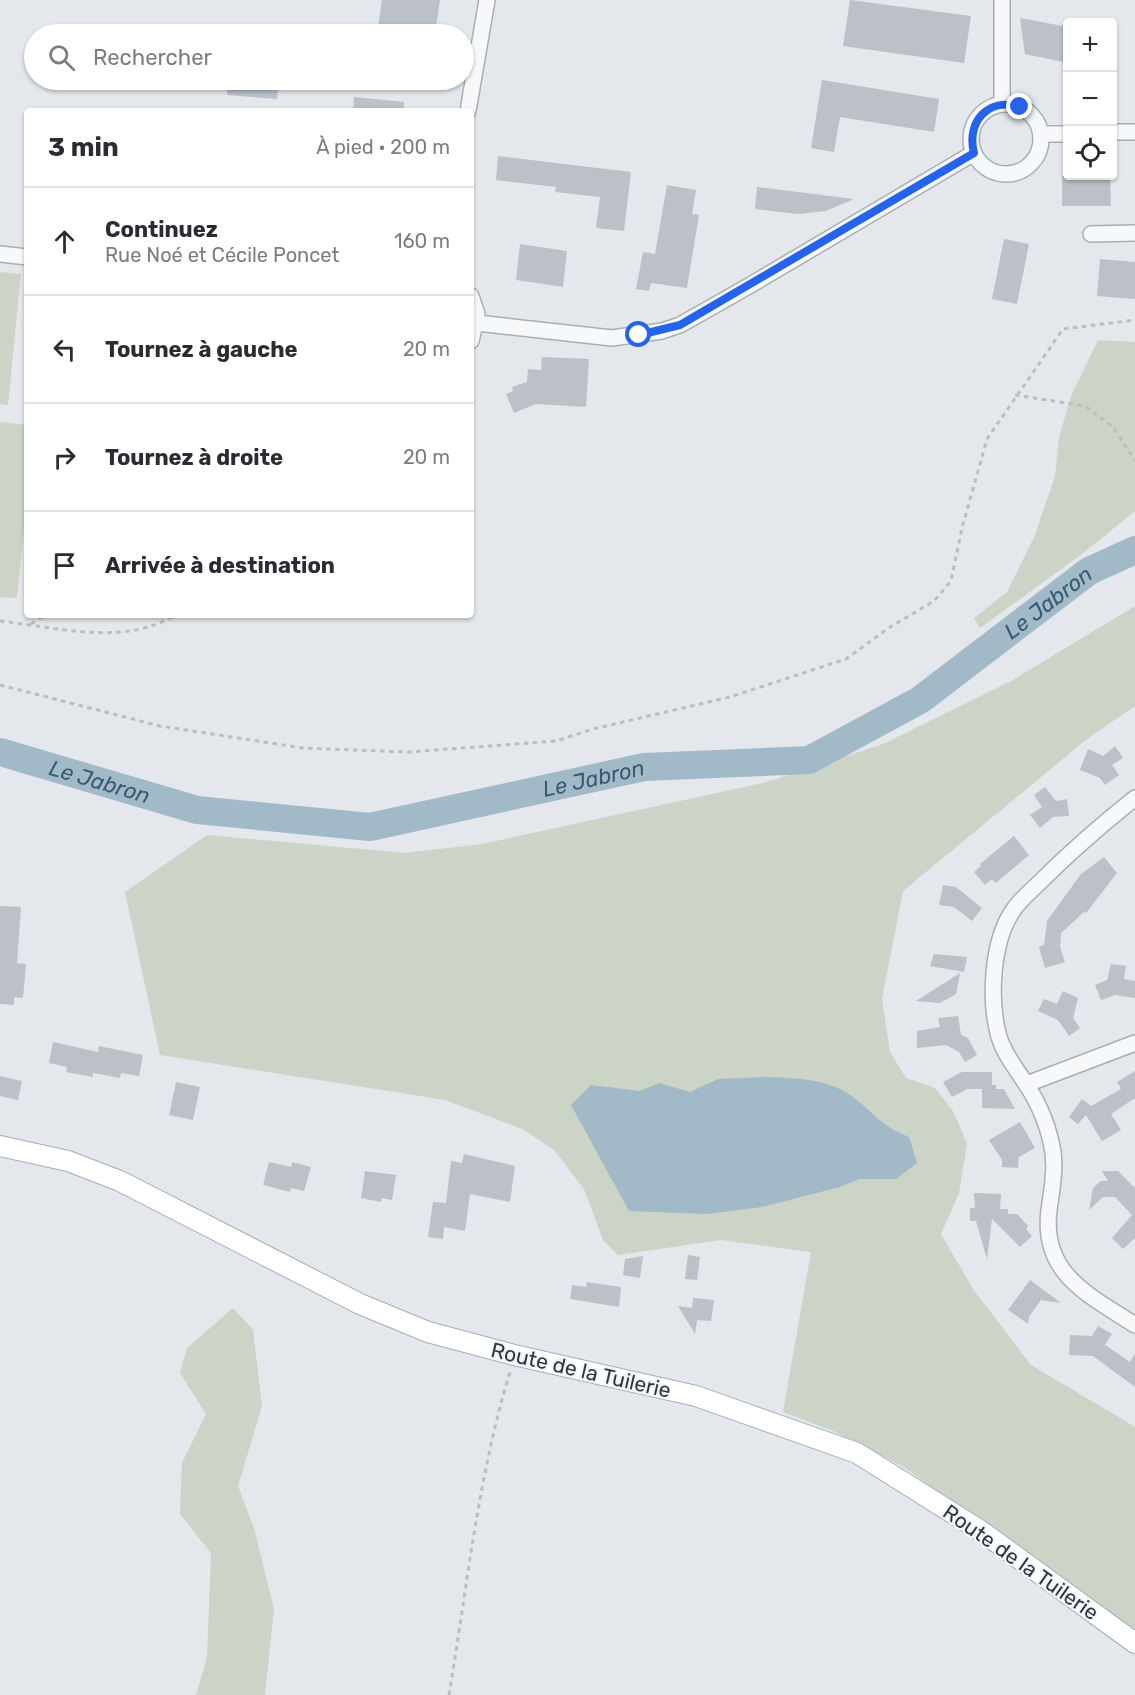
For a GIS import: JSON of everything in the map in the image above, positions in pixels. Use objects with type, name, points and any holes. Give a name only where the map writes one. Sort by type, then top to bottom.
[{"type":"main road","name":"Route de la Tuilerie","points":[[0,1146],[68,1161],[120,1181],[360,1304],[428,1332],[514,1355],[696,1396],[857,1453],[981,1531],[1135,1643]]},
{"type":"street","points":[[474,76],[487,0]]},
{"type":"street","points":[[1002,0],[1002,104]]},
{"type":"street","points":[[469,108],[472,90]]},
{"type":"street","points":[[1002,104],[1011,104],[1028,111],[1041,135],[1034,160],[1020,171],[1002,173],[986,167],[974,153],[971,135],[974,126],[985,111],[1002,104]]},
{"type":"street","points":[[1117,132],[1135,132]]},
{"type":"street","points":[[1041,135],[1063,134]]},
{"type":"street","points":[[477,323],[612,338],[662,331],[680,325],[974,153]]},
{"type":"street","points":[[1091,234],[1135,233]]},
{"type":"street","points":[[0,254],[24,257]]},
{"type":"street","points":[[474,310],[477,323],[474,332]]},
{"type":"street","points":[[1135,798],[1079,842],[1013,910],[998,948],[991,994],[999,1038],[1011,1065],[1027,1084],[1052,1144],[1054,1183],[1048,1241],[1060,1268],[1076,1287],[1135,1325]]},
{"type":"street","points":[[1027,1084],[1135,1043]]},
{"type":"path","points":[[0,685],[160,726],[303,748],[408,752],[556,741],[593,729],[730,697],[846,659],[887,628],[934,601],[951,581],[962,528],[987,440],[1015,395],[1063,329],[1135,320]]},
{"type":"path","points":[[1015,395],[1085,406],[1113,427],[1135,461]]},
{"type":"path","points":[[30,625],[40,618]]},
{"type":"path","points":[[0,621],[110,633],[159,625],[170,618]]},
{"type":"path","points":[[449,1695],[497,1417],[514,1355]]},
{"type":"green space","points":[[0,272],[21,274],[8,405],[0,404]]},
{"type":"green space","points":[[1098,340],[1135,342],[1135,511],[1082,554],[980,628],[974,618],[1007,592],[1035,535],[1055,476],[1059,437],[1072,394]]},
{"type":"green space","points":[[0,422],[24,425],[24,529],[17,598],[0,597]]},
{"type":"green space","points":[[1135,606],[1135,706],[1087,739],[903,891],[882,999],[890,1052],[906,1078],[935,1088],[953,1111],[967,1144],[959,1193],[941,1234],[973,1289],[1031,1365],[1135,1427],[1135,1632],[902,1466],[833,1431],[783,1412],[811,1252],[721,1240],[618,1255],[603,1240],[584,1189],[555,1151],[523,1129],[445,1100],[160,1055],[125,892],[207,835],[405,853],[482,844],[767,782],[883,744],[1011,681]]},
{"type":"green space","points":[[233,1308],[253,1330],[262,1406],[238,1486],[254,1528],[274,1609],[265,1695],[196,1695],[207,1657],[211,1553],[180,1514],[182,1463],[206,1414],[180,1373],[187,1348]]},
{"type":"water","points":[[764,1077],[810,1080],[843,1091],[885,1124],[909,1137],[917,1163],[896,1179],[860,1179],[840,1187],[762,1207],[707,1214],[629,1211],[571,1105],[591,1085],[640,1091],[659,1083],[690,1092],[718,1079]]},
{"type":"building","points":[[382,0],[440,0],[436,24],[378,24]]},
{"type":"building","points":[[850,0],[971,16],[964,63],[843,46]]},
{"type":"building","points":[[1020,18],[1063,26],[1063,62],[1025,54]]},
{"type":"building","points":[[822,80],[939,99],[934,132],[840,117],[834,152],[811,148]]},
{"type":"building","points":[[228,90],[278,90],[277,99],[227,95]]},
{"type":"building","points":[[354,97],[404,102],[404,108],[353,108]]},
{"type":"building","points":[[498,156],[631,172],[624,231],[596,228],[600,197],[555,192],[556,187],[496,180]]},
{"type":"building","points":[[1062,176],[1063,180],[1110,180],[1111,206],[1062,206]]},
{"type":"building","points":[[667,185],[696,190],[692,214],[699,215],[687,288],[651,283],[649,291],[636,289],[643,252],[655,254]]},
{"type":"building","points":[[757,187],[854,199],[826,211],[798,214],[755,209]]},
{"type":"building","points":[[1004,239],[1029,244],[1017,304],[992,299]]},
{"type":"building","points":[[520,244],[567,251],[563,287],[516,280]]},
{"type":"building","points":[[1100,259],[1135,262],[1135,299],[1097,296]]},
{"type":"building","points":[[542,357],[589,359],[586,407],[536,404],[514,413],[506,394],[513,391],[512,387],[527,382],[528,369],[541,370]]},
{"type":"building","points":[[1115,746],[1123,758],[1112,765],[1119,775],[1105,785],[1100,778],[1080,770],[1088,749],[1103,756]]},
{"type":"building","points":[[1045,787],[1056,801],[1067,799],[1069,816],[1053,817],[1040,828],[1030,815],[1042,807],[1034,795]]},
{"type":"building","points":[[1014,836],[1029,855],[996,883],[992,879],[985,885],[974,872],[981,866],[980,864]]},
{"type":"building","points":[[1104,857],[1117,873],[1086,913],[1084,912],[1061,933],[1060,947],[1065,962],[1045,968],[1039,947],[1044,945],[1047,921],[1081,874]]},
{"type":"building","points":[[943,885],[956,887],[982,908],[972,921],[954,907],[939,905]]},
{"type":"building","points":[[0,906],[21,907],[17,963],[26,964],[23,998],[14,997],[14,1005],[0,1004]]},
{"type":"building","points":[[934,954],[967,957],[964,972],[930,966]]},
{"type":"building","points":[[1111,964],[1126,966],[1124,979],[1135,981],[1135,998],[1115,995],[1101,1000],[1095,985],[1107,980]]},
{"type":"building","points":[[960,973],[956,994],[940,1003],[916,1001]]},
{"type":"building","points":[[1063,991],[1078,998],[1073,1018],[1080,1028],[1069,1036],[1058,1020],[1038,1011],[1044,999],[1057,1004]]},
{"type":"building","points":[[958,1016],[961,1035],[968,1038],[977,1055],[965,1062],[959,1052],[946,1045],[917,1048],[917,1031],[940,1027],[938,1018]]},
{"type":"building","points":[[53,1042],[98,1052],[99,1046],[143,1055],[139,1076],[121,1073],[120,1078],[93,1073],[93,1077],[66,1072],[67,1067],[49,1063]]},
{"type":"building","points":[[1135,1071],[1135,1098],[1111,1114],[1121,1130],[1102,1141],[1086,1115],[1078,1124],[1069,1117],[1082,1099],[1091,1106],[1121,1089],[1117,1082]]},
{"type":"building","points":[[962,1072],[992,1072],[992,1085],[996,1085],[996,1089],[1004,1089],[1015,1109],[982,1108],[982,1089],[967,1089],[952,1097],[943,1082]]},
{"type":"building","points":[[0,1076],[22,1081],[18,1100],[0,1096]]},
{"type":"building","points":[[176,1082],[200,1087],[193,1120],[169,1115]]},
{"type":"building","points":[[1020,1122],[1035,1148],[1019,1157],[1018,1168],[1002,1167],[1002,1160],[989,1140]]},
{"type":"building","points":[[464,1154],[515,1166],[510,1202],[470,1194],[465,1231],[444,1227],[443,1239],[428,1237],[433,1202],[446,1203],[451,1161],[462,1163]]},
{"type":"building","points":[[269,1162],[291,1167],[292,1162],[311,1167],[304,1191],[291,1188],[290,1192],[263,1185]]},
{"type":"building","points":[[365,1171],[396,1175],[392,1200],[382,1198],[381,1202],[361,1198]]},
{"type":"building","points":[[1102,1171],[1118,1171],[1135,1188],[1135,1238],[1123,1249],[1112,1238],[1132,1215],[1115,1197],[1103,1197],[1089,1210],[1093,1188],[1101,1181],[1108,1181]]},
{"type":"building","points":[[974,1193],[1001,1194],[1000,1209],[1008,1209],[1008,1214],[1017,1214],[1028,1226],[1026,1229],[1032,1236],[1020,1247],[992,1219],[987,1259],[976,1221],[970,1221],[970,1208],[975,1208]]},
{"type":"building","points":[[688,1255],[700,1257],[697,1280],[685,1279]]},
{"type":"building","points":[[643,1256],[640,1278],[623,1275],[625,1259]]},
{"type":"building","points":[[1030,1280],[1061,1303],[1041,1300],[1029,1317],[1028,1324],[1008,1310]]},
{"type":"building","points":[[587,1282],[621,1287],[619,1307],[570,1299],[572,1285],[586,1287]]},
{"type":"building","points":[[693,1298],[714,1300],[711,1321],[697,1320],[695,1334],[678,1306],[692,1308]]},
{"type":"building","points":[[1098,1326],[1112,1334],[1105,1345],[1130,1362],[1135,1353],[1135,1387],[1093,1356],[1069,1355],[1070,1335],[1092,1336]]},
{"type":"waterway","name":"Le Jabron","points":[[0,752],[197,810],[370,827],[644,767],[809,760],[920,700],[1089,571],[1135,550]]},
{"type":"route","points":[[639,335],[680,325],[974,153],[971,135],[978,118],[993,106],[1011,104],[1020,107]]}]
